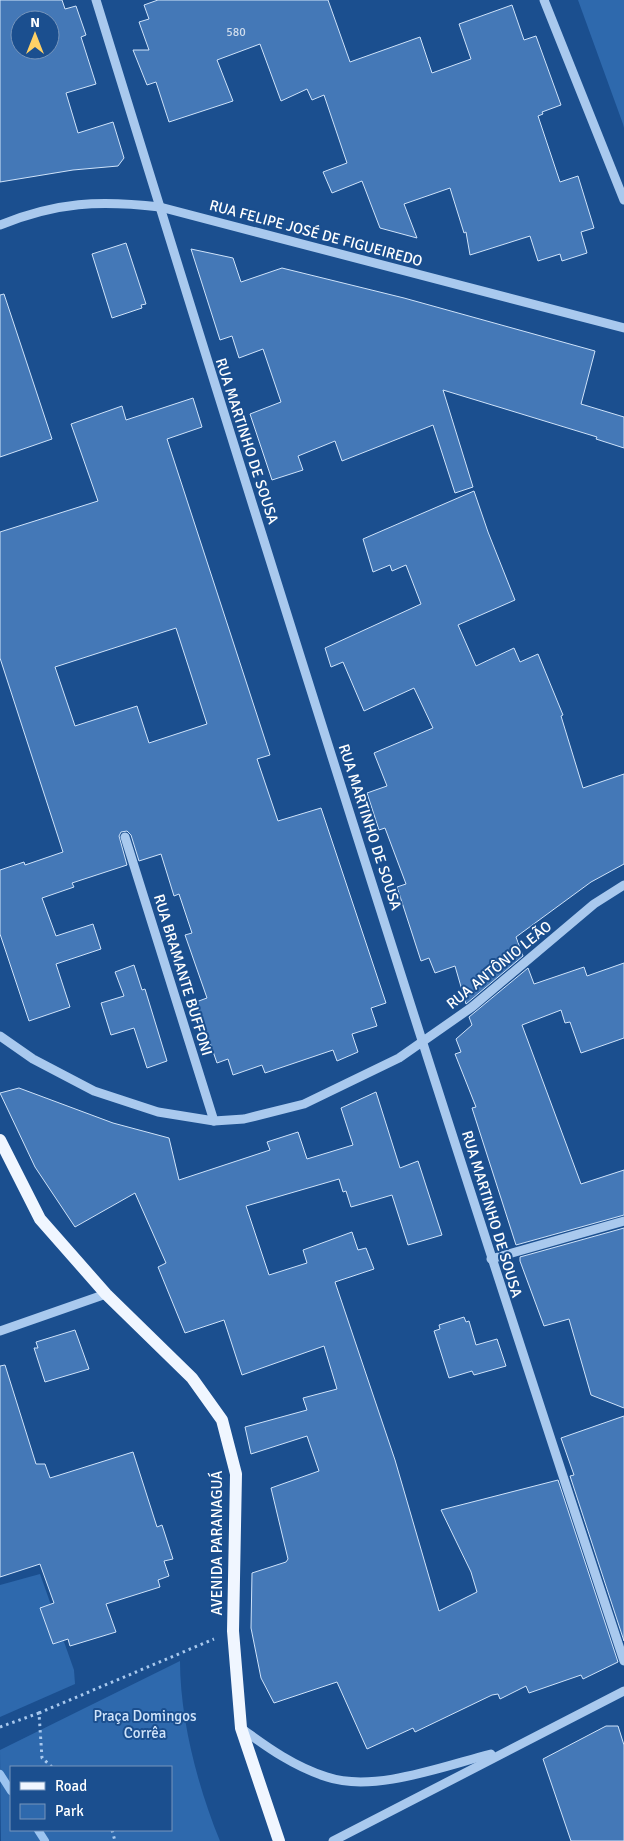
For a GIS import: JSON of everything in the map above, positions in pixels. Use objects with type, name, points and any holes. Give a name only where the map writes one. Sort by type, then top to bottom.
[{"type":"main road","name":"AVENIDA PARANAGUÁ","points":[[0,1140],[40,1219],[106,1294],[192,1378],[222,1420],[236,1474],[232,1631],[241,1728],[279,1841]]},
{"type":"street","name":"RUA MARTINHO DE SOUSA","points":[[96,0],[491,1259],[624,1661]]},
{"type":"street","points":[[544,0],[624,200]]},
{"type":"street","name":"RUA FELIPE JOSÉ DE FIGUEIREDO","points":[[0,225],[32,212],[82,203],[122,202],[160,207],[624,328]]},
{"type":"street","name":"RUA BRAMANTE BUFFONI","points":[[125,837],[214,1121]]},
{"type":"street","name":"RUA ANTÔNIO LEÃO","points":[[0,1036],[33,1059],[94,1091],[158,1112],[214,1121],[244,1119],[304,1104],[400,1058],[423,1040],[472,1008],[594,904],[624,885]]},
{"type":"street","points":[[491,1259],[624,1221]]},
{"type":"street","points":[[0,1331],[106,1294]]},
{"type":"street","points":[[333,1841],[624,1691]]},
{"type":"street","points":[[241,1728],[293,1764],[328,1778],[358,1782],[392,1779],[506,1751]]},
{"type":"path","points":[[0,1727],[39,1713],[232,1631]]},
{"type":"path","points":[[39,1713],[42,1758],[51,1766]]},
{"type":"green space","points":[[578,0],[624,0],[624,128],[623,124]]},
{"type":"green space","points":[[40,1574],[74,1670],[75,1684],[0,1717],[0,1585]]},
{"type":"green space","name":"Praça Domingos Corrêa","points":[[180,1661],[183,1706],[192,1753],[204,1799],[220,1841],[1,1841],[0,1750]]},
{"type":"building","points":[[0,0],[62,0],[65,9],[76,6],[86,35],[81,37],[96,84],[66,93],[78,133],[113,122],[124,158],[118,166],[73,170],[0,182]]},
{"type":"building","points":[[158,0],[328,0],[350,62],[420,37],[432,73],[471,59],[459,24],[512,5],[524,40],[536,36],[561,105],[542,112],[543,114],[538,116],[560,182],[578,176],[594,228],[581,232],[587,253],[562,261],[560,254],[538,261],[530,236],[470,255],[466,232],[464,233],[450,188],[404,204],[417,238],[380,228],[362,181],[332,193],[323,172],[347,163],[324,95],[312,100],[307,89],[281,101],[260,44],[217,60],[233,101],[169,122],[156,82],[147,85],[133,50],[149,50],[139,22],[149,19],[144,5]]},
{"type":"building","points":[[126,243],[146,304],[141,305],[142,308],[112,318],[92,254]]},
{"type":"building","points":[[191,249],[233,258],[241,282],[282,268],[404,298],[595,351],[581,404],[624,417],[624,448],[596,439],[597,437],[443,390],[473,487],[455,493],[433,425],[342,461],[335,441],[298,456],[303,470],[272,480],[250,414],[281,402],[263,349],[239,358],[232,336],[220,340]]},
{"type":"building","points":[[4,294],[52,439],[0,457],[0,295]]},
{"type":"building","points":[[193,398],[202,427],[167,439],[270,755],[257,759],[278,821],[321,808],[386,1003],[371,1008],[377,1026],[352,1034],[358,1052],[337,1061],[333,1050],[265,1073],[262,1065],[233,1075],[228,1059],[217,1063],[196,1002],[207,998],[185,935],[192,933],[179,894],[174,896],[161,854],[139,861],[131,835],[127,831],[121,832],[119,836],[127,865],[72,883],[74,887],[42,898],[56,936],[93,924],[101,949],[56,964],[70,1007],[29,1021],[0,934],[0,870],[24,862],[25,865],[63,852],[0,658],[0,532],[98,501],[71,424],[122,406],[126,420]],"holes":[[[176,628],[207,724],[149,743],[137,706],[75,726],[55,667]]]},
{"type":"building","points":[[474,491],[515,600],[458,625],[476,666],[514,648],[520,662],[538,654],[563,715],[561,716],[583,788],[624,774],[624,864],[591,882],[516,937],[523,956],[466,1004],[455,966],[435,973],[429,958],[421,961],[397,887],[406,884],[385,828],[379,830],[367,793],[387,786],[374,753],[433,728],[414,688],[364,711],[343,662],[331,667],[325,648],[421,604],[406,565],[392,571],[390,565],[373,572],[363,539]]},
{"type":"building","points":[[624,963],[624,1038],[581,1053],[570,1022],[565,1023],[561,1010],[522,1025],[581,1184],[624,1170],[624,1215],[516,1245],[472,1108],[476,1107],[455,1054],[461,1052],[456,1039],[472,1025],[469,1017],[528,968],[534,984],[584,967],[587,976]]},
{"type":"building","points":[[134,965],[142,990],[145,989],[167,1061],[147,1068],[134,1028],[111,1035],[101,1003],[124,996],[115,972]]},
{"type":"building","points":[[19,1088],[113,1123],[169,1138],[179,1180],[270,1150],[267,1142],[298,1132],[307,1159],[353,1145],[341,1108],[376,1092],[400,1168],[418,1161],[442,1235],[408,1245],[392,1195],[351,1207],[346,1191],[343,1192],[339,1179],[246,1206],[269,1275],[307,1263],[303,1250],[352,1232],[358,1250],[366,1248],[374,1269],[335,1282],[395,1460],[439,1611],[477,1592],[471,1572],[441,1510],[558,1480],[618,1662],[583,1679],[581,1675],[529,1693],[526,1686],[500,1699],[498,1694],[492,1695],[415,1732],[413,1728],[367,1749],[337,1682],[274,1703],[261,1678],[251,1628],[252,1573],[286,1562],[288,1559],[271,1488],[319,1471],[307,1436],[251,1454],[245,1427],[307,1410],[303,1398],[337,1389],[324,1346],[242,1375],[224,1320],[185,1333],[158,1267],[166,1263],[135,1193],[75,1227],[35,1167],[0,1093]]},
{"type":"building","points":[[624,1228],[624,1408],[591,1395],[569,1319],[544,1326],[520,1257]]},
{"type":"building","points":[[464,1317],[466,1322],[469,1321],[476,1345],[497,1339],[506,1366],[474,1375],[472,1371],[449,1378],[434,1331],[440,1329],[439,1325]]},
{"type":"building","points":[[75,1330],[89,1369],[45,1382],[34,1348],[38,1348],[36,1342]]},
{"type":"building","points":[[5,1365],[36,1464],[45,1464],[50,1478],[133,1452],[157,1527],[162,1525],[173,1559],[164,1561],[169,1576],[158,1580],[160,1587],[106,1604],[116,1632],[70,1646],[68,1639],[53,1644],[40,1608],[54,1603],[40,1564],[0,1577],[0,1366]]},
{"type":"building","points":[[624,1416],[624,1641],[570,1476],[574,1475],[561,1438]]},
{"type":"building","points":[[606,1726],[618,1726],[624,1745],[624,1841],[571,1841],[543,1759]]},
{"type":"waterway","points":[[0,1774],[10,1789]]},
{"type":"waterway","points":[[39,1831],[45,1841]]}]
